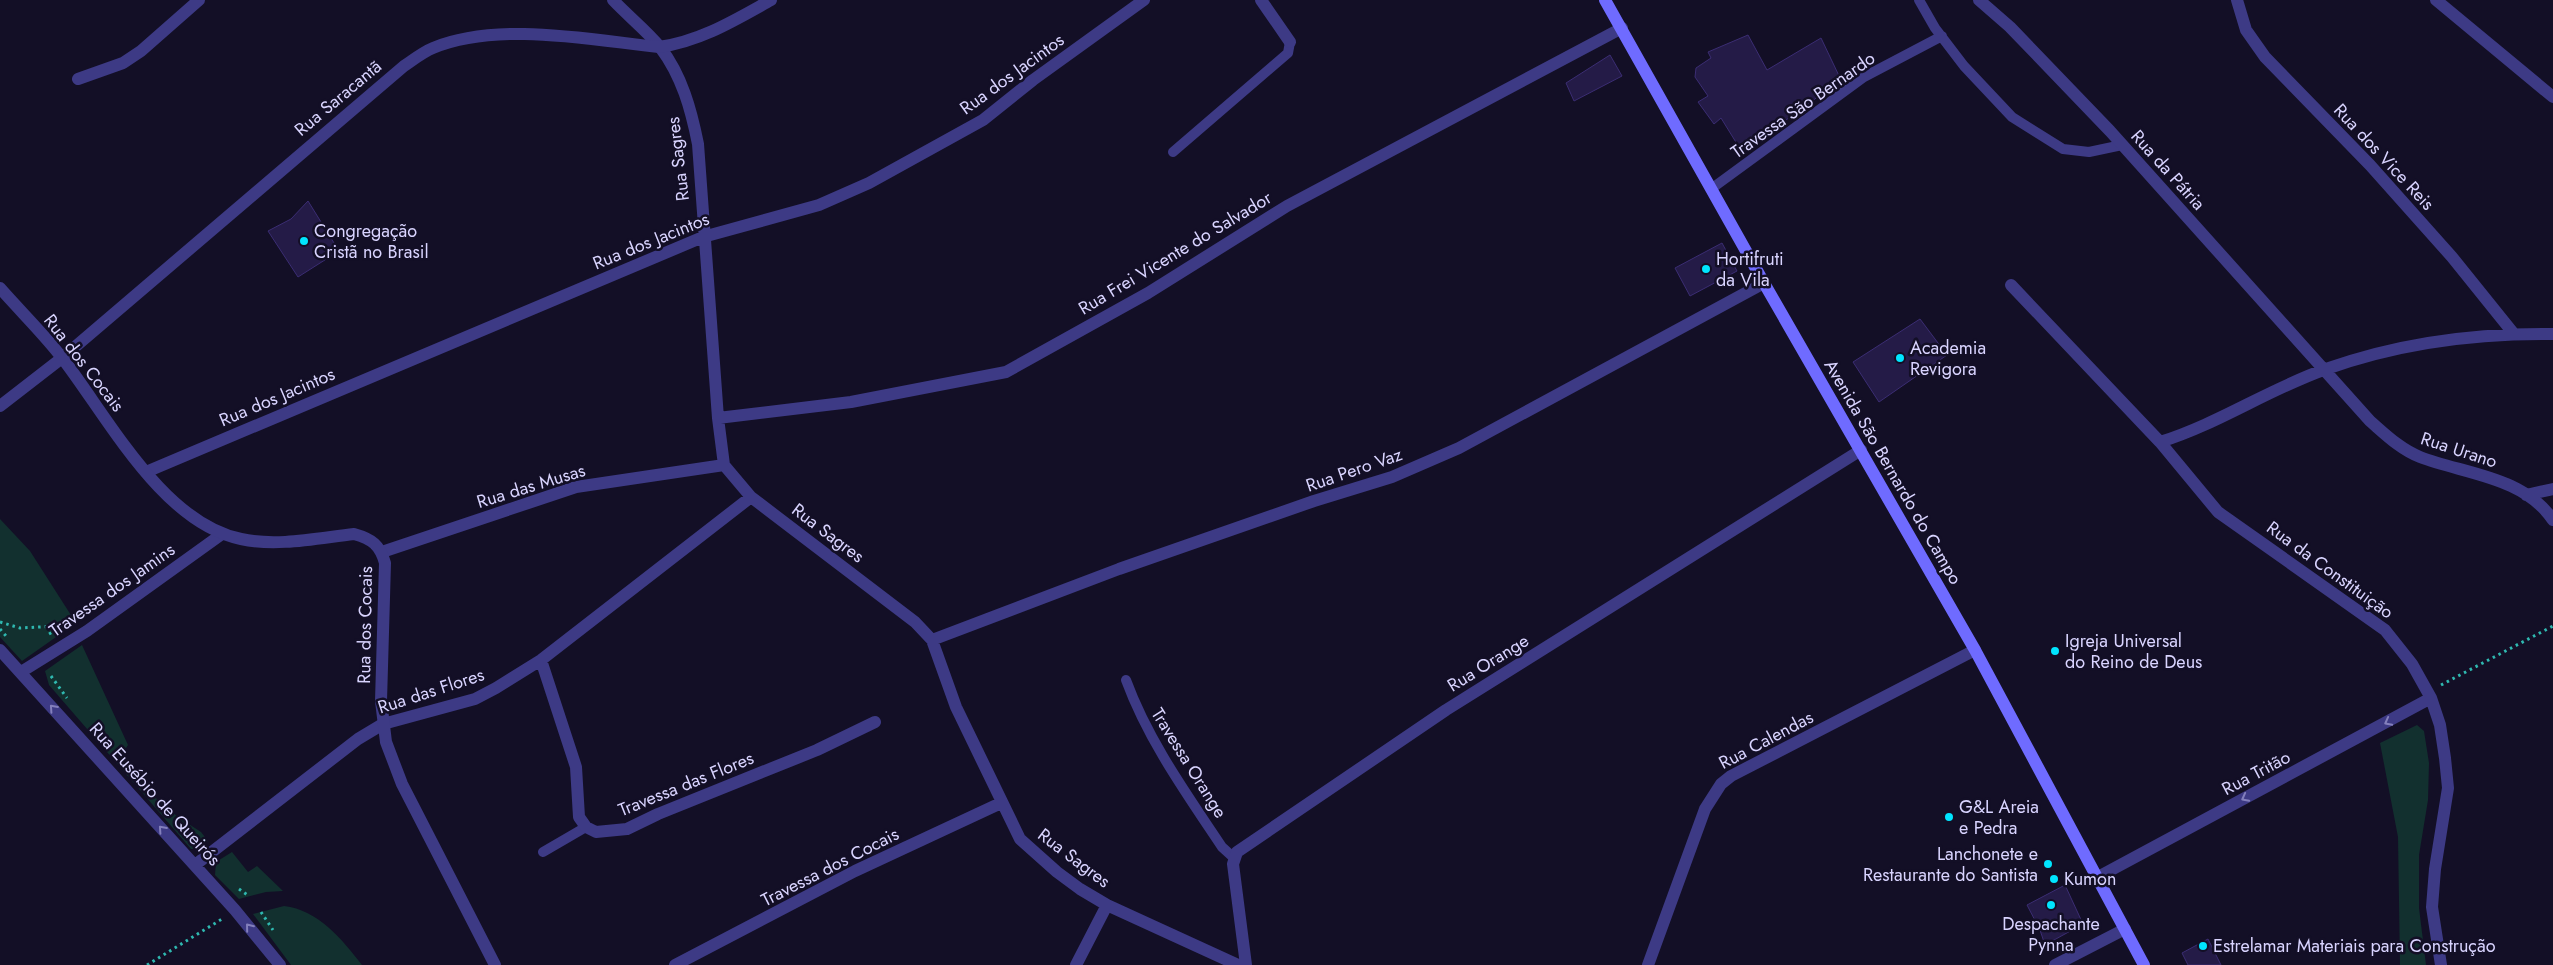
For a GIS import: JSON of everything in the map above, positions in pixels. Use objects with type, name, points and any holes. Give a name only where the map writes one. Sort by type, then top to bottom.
[{"type":"main road","name":"Avenida São Bernardo do Campo","points":[[1605,0],[1764,283],[1975,650],[2144,965]]},
{"type":"street","points":[[78,79],[124,63],[199,0]]},
{"type":"street","name":"Rua Sagres","points":[[613,0],[660,47],[684,89],[692,114],[698,144],[703,237],[718,418],[724,465],[751,497],[915,622],[932,640],[956,707],[1020,839],[1073,884],[1107,905],[1238,965]]},
{"type":"street","name":"Rua Saracantã","points":[[0,406],[62,358],[358,104],[404,66],[432,48],[461,39],[491,34],[517,34],[660,47],[681,44],[713,32],[771,0]]},
{"type":"street","name":"Rua dos Jacintos","points":[[146,472],[703,237],[819,205],[869,183],[984,120],[1033,80],[1144,0]]},
{"type":"street","points":[[1261,0],[1290,42]]},
{"type":"street","name":"Rua da Pátria","points":[[1979,0],[2010,27],[2122,145],[2325,369]]},
{"type":"street","name":"Rua dos Vice Reis","points":[[2237,0],[2246,30],[2265,56],[2370,165],[2452,257],[2514,334]]},
{"type":"street","points":[[2436,0],[2553,97]]},
{"type":"street","name":"Rua Frei Vicente do Salvador","points":[[718,418],[851,402],[1006,372],[1148,293],[1287,206],[1622,28]]},
{"type":"street","name":"Rua Pero Vaz","points":[[932,640],[1119,569],[1400,474],[1460,448],[1764,283]]},
{"type":"street","name":"Rua da Constituição","points":[[2011,285],[2160,442],[2218,512],[2385,630],[2412,664],[2429,695],[2440,725],[2448,788],[2435,868],[2432,907],[2441,965]]},
{"type":"street","name":"Rua dos Cocais","points":[[0,288],[62,358],[154,483],[193,520],[222,534],[241,540],[271,543],[354,534],[368,538],[382,552],[385,563],[381,701],[386,742],[402,784],[495,965]]},
{"type":"street","points":[[2160,442],[2186,434],[2325,369],[2389,350],[2453,338],[2514,334],[2553,334]]},
{"type":"street","name":"Rua Urano","points":[[2325,369],[2370,421],[2401,447],[2420,457],[2491,477],[2526,495],[2553,520]]},
{"type":"street","name":"Rua Orange","points":[[1234,857],[1250,842],[1446,710],[1861,450]]},
{"type":"street","name":"Rua das Musas","points":[[382,552],[576,487],[724,465]]},
{"type":"street","points":[[2526,495],[2553,489]]},
{"type":"street","name":"Rua das Flores","points":[[195,865],[358,739],[383,724],[475,699],[541,660],[751,497]]},
{"type":"street","name":"Travessa dos Jamins","points":[[21,672],[87,631],[222,534]]},
{"type":"street","name":"Rua Eusébio de Queirós","points":[[0,650],[195,865],[280,965]]},
{"type":"street","name":"Rua Calendas","points":[[1648,965],[1705,809],[1721,784],[1731,776],[1975,650]]},
{"type":"street","points":[[541,660],[576,767],[579,817],[586,827]]},
{"type":"street","name":"Rua Tritão","points":[[2098,877],[2429,695]]},
{"type":"street","name":"Travessa das Flores","points":[[586,827],[596,832],[628,829],[875,722]]},
{"type":"street","name":"Travessa dos Cocais","points":[[675,965],[855,871],[1001,803]]},
{"type":"street","points":[[1234,857],[1234,882],[1246,965]]},
{"type":"street","points":[[1076,965],[1107,905]]},
{"type":"street","points":[[2056,965],[2125,929]]},
{"type":"lane","points":[[1919,0],[1964,66],[2012,117],[2063,149],[2089,152],[2122,145]]},
{"type":"lane","name":"Travessa São Bernardo","points":[[1711,189],[1864,77],[1942,36]]},
{"type":"lane","points":[[1172,152],[1288,53],[1290,42]]},
{"type":"lane","name":"Travessa Orange","points":[[1126,680],[1139,714],[1163,756],[1222,847],[1234,857]]},
{"type":"lane","points":[[543,852],[586,827]]},
{"type":"path","points":[[0,622],[20,628],[61,626]]},
{"type":"path","points":[[2429,695],[2553,626]]},
{"type":"path","points":[[45,671],[51,676],[48,685]]},
{"type":"path","points":[[147,965],[235,910]]},
{"type":"green space","points":[[0,519],[30,551],[76,623],[22,661],[0,637]]},
{"type":"green space","points":[[82,645],[128,745],[122,754],[146,783],[143,787],[178,817],[201,832],[208,841],[197,849],[191,849],[49,685],[45,671]]},
{"type":"green space","points":[[2417,725],[2424,731],[2429,763],[2428,800],[2419,855],[2419,908],[2426,965],[2400,965],[2398,837],[2380,743]]},
{"type":"green space","points":[[232,852],[248,872],[257,866],[283,891],[266,892],[239,899],[215,875],[216,862]]},
{"type":"green space","points":[[284,906],[308,913],[328,927],[362,965],[291,965],[253,914]]},
{"type":"building","points":[[1748,35],[1767,70],[1821,38],[1841,80],[1742,152],[1721,118],[1714,124],[1698,102],[1708,96],[1695,77],[1696,68],[1711,58],[1708,52]]},
{"type":"building","points":[[1610,55],[1622,76],[1574,101],[1566,83]]},
{"type":"building","name":"Congregação Cristã no Brasil","points":[[308,201],[339,251],[298,277],[268,231],[291,219]]},
{"type":"building","name":"Hortifruti da Vila","points":[[1722,243],[1737,271],[1690,296],[1675,268]]},
{"type":"building","name":"Academia Revigora","points":[[1920,319],[1947,355],[1879,402],[1853,362]]},
{"type":"building","points":[[2065,885],[2083,924],[2045,945],[2040,930],[2027,905]]},
{"type":"building","name":"Estrelamar Materiais para Construção","points":[[2208,939],[2221,965],[2188,965],[2182,953]]},
{"type":"place","name":"Congregação Cristã no Brasil","points":[[304,241]]},
{"type":"place","name":"Hortifruti da Vila","points":[[1706,269]]},
{"type":"place","name":"Academia Revigora","points":[[1900,358]]},
{"type":"place","name":"Igreja Universal do Reino de Deus","points":[[2055,651]]},
{"type":"place","name":"G&L Areia e Pedra","points":[[1949,817]]},
{"type":"place","name":"Lanchonete e Restaurante do Santista","points":[[2048,864]]},
{"type":"place","name":"Kumon","points":[[2054,879]]},
{"type":"place","name":"Despachante Pynna","points":[[2051,905]]},
{"type":"place","name":"Estrelamar Materiais para Construção","points":[[2203,946]]}]
